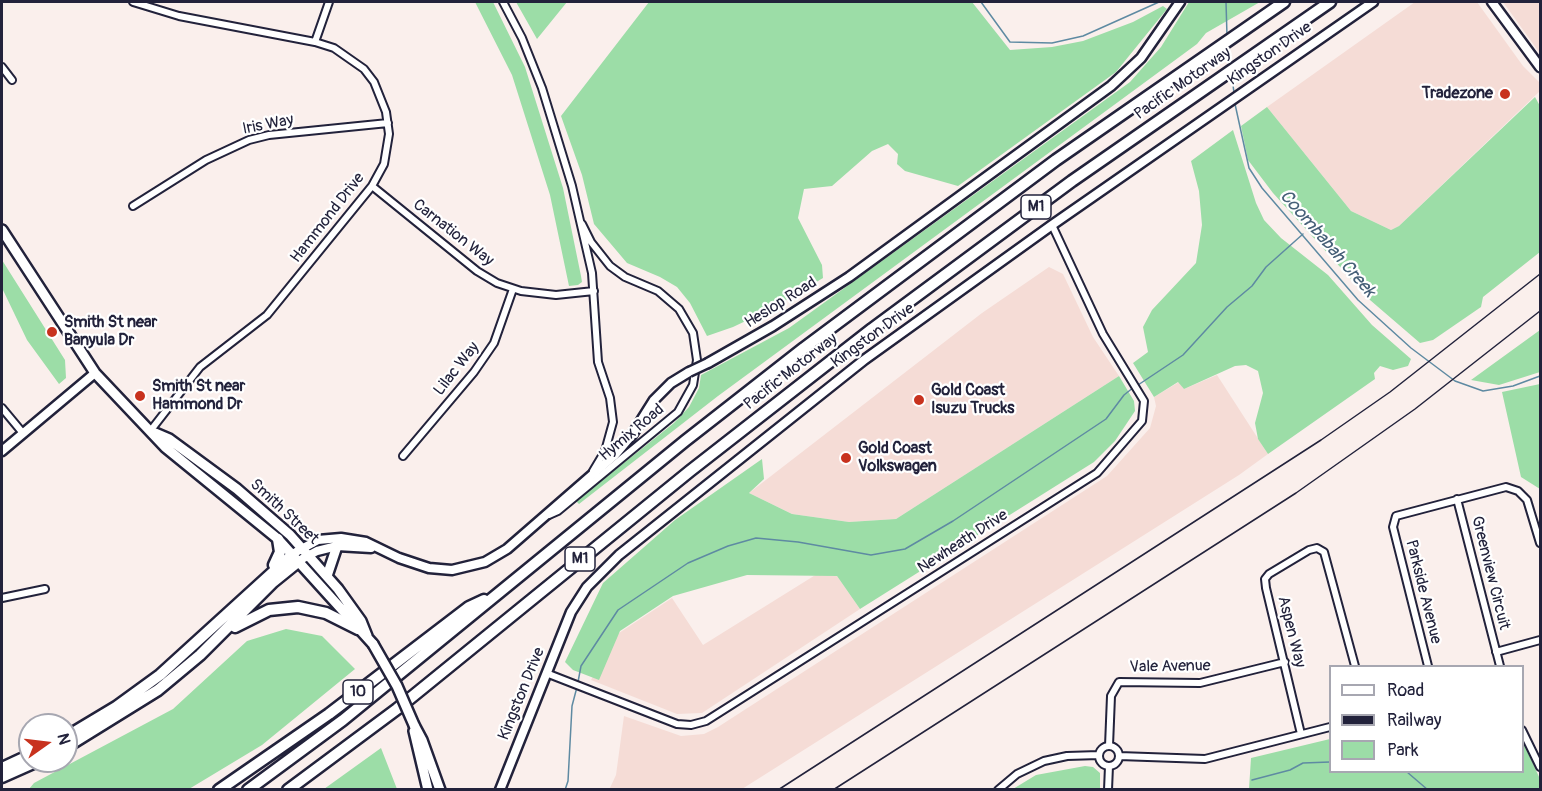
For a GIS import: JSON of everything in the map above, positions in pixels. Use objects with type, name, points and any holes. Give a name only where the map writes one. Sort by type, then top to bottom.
[{"type":"highway","name":"Pacific Motorway","points":[[248,789],[343,720],[465,622],[493,596],[796,354],[1039,172],[1284,2]]},
{"type":"highway","name":"Pacific Motorway","points":[[288,789],[397,709],[820,368],[1062,188],[1330,2]]},
{"type":"highway","points":[[267,575],[279,555],[278,539]]},
{"type":"highway","points":[[78,730],[116,707],[160,675],[206,635],[267,575],[301,554]]},
{"type":"highway","points":[[78,740],[158,690],[221,636],[301,554]]},
{"type":"highway","name":"10","points":[[219,789],[320,720],[469,607],[493,596]]},
{"type":"highway","points":[[221,636],[260,613],[289,607],[327,613],[358,629]]},
{"type":"highway","points":[[2,768],[18,761]]},
{"type":"highway","points":[[2,777],[18,770]]},
{"type":"main road","name":"Smith Street","points":[[2,230],[95,373],[165,447],[278,539],[301,554],[358,629],[371,641]]},
{"type":"main road","name":"Smith Street","points":[[153,432],[169,440],[237,489],[301,554],[327,576],[361,621],[397,686],[422,740],[440,789]]},
{"type":"main road","points":[[327,576],[337,546]]},
{"type":"main road","name":"Smith Street","points":[[414,725],[428,789]]},
{"type":"street","name":"Hammond Drive","points":[[133,2],[179,16],[315,42],[349,56],[364,69],[381,94],[388,123],[384,164],[372,186],[267,315],[200,367],[153,432]]},
{"type":"street","points":[[315,42],[329,2]]},
{"type":"street","name":"Hymix Road","points":[[503,2],[522,38],[542,88],[579,215],[594,291],[598,362],[610,398],[613,422],[605,451],[591,474]]},
{"type":"street","name":"Heslop Road","points":[[301,554],[325,538],[366,542],[429,567],[467,568],[501,553],[625,445],[645,412],[662,391],[689,372],[782,321],[884,252],[1118,80],[1141,58],[1180,2]]},
{"type":"street","name":"Kingston Drive","points":[[500,789],[571,612],[587,587],[619,555],[814,398],[1052,225],[1373,2]]},
{"type":"street","points":[[1492,2],[1540,67]]},
{"type":"street","points":[[2,67],[12,80]]},
{"type":"street","name":"Iris Way","points":[[133,206],[206,160],[249,140],[269,135],[388,123]]},
{"type":"street","name":"Carnation Way","points":[[372,186],[477,271],[497,284],[513,289],[556,295],[594,291]]},
{"type":"street","name":"Hymix Road","points":[[542,518],[558,511],[678,412],[693,385],[697,360],[693,333],[679,309],[658,291],[625,277],[610,266],[591,242],[579,215]]},
{"type":"street","name":"Newheath Drive","points":[[546,674],[677,724],[692,725],[706,721],[1097,473],[1142,421],[1145,408],[1141,394],[1102,334],[1052,225]]},
{"type":"street","name":"Lilac Way","points":[[404,456],[474,372],[494,343],[513,289]]},
{"type":"street","points":[[2,451],[95,373]]},
{"type":"street","points":[[2,408],[22,432]]},
{"type":"street","name":"Greenview Circuit","points":[[1500,665],[1457,499],[1499,488],[1518,490],[1531,506],[1540,543]]},
{"type":"street","name":"Parkside Avenue","points":[[1428,665],[1393,523],[1400,514],[1457,499]]},
{"type":"street","name":"Heslop Road","points":[[301,554],[337,546],[380,549]]},
{"type":"street","name":"Aspen Way","points":[[1301,734],[1265,579],[1269,574],[1309,550],[1317,548],[1327,556],[1355,665]]},
{"type":"street","points":[[2,598],[45,589]]},
{"type":"street","points":[[1496,652],[1540,640]]},
{"type":"street","name":"Vale Avenue","points":[[1109,746],[1112,696],[1119,682],[1125,680],[1200,683],[1285,662]]},
{"type":"street","points":[[1119,756],[1205,759],[1329,727]]},
{"type":"street","points":[[1524,734],[1540,766]]},
{"type":"street","points":[[1109,746],[1117,750],[1119,756],[1115,764],[1109,766],[1103,764],[1099,755],[1101,749],[1109,746]]},
{"type":"street","points":[[998,789],[1017,774],[1044,761],[1067,756],[1099,755]]},
{"type":"street","points":[[1108,789],[1109,766]]},
{"type":"shaded area","points":[[1415,2],[1477,2],[1523,66],[1540,83],[1540,91],[1399,226],[1391,230],[1351,211],[1267,107]]},
{"type":"shaded area","points":[[1503,2],[1540,2],[1540,53],[1539,52]]},
{"type":"shaded area","points":[[1049,267],[1063,274],[1093,337],[1119,376],[896,519],[849,522],[792,514],[749,493],[982,313]]},
{"type":"shaded area","points":[[1217,375],[1268,454],[1239,475],[742,789],[609,790],[616,775],[624,716],[681,736],[704,734],[718,727],[1107,476],[1150,428],[1156,406],[1154,397],[1179,382],[1184,389]]},
{"type":"shaded area","points":[[817,574],[837,576],[860,609],[702,713],[677,714],[591,680],[619,633],[672,598],[703,645]]},
{"type":"green space","points":[[475,2],[493,2],[525,67],[563,188],[582,282],[578,285],[569,286],[550,195],[512,75]]},
{"type":"green space","points":[[516,2],[567,2],[537,39]]},
{"type":"green space","points":[[649,2],[972,2],[1010,50],[1052,47],[1083,41],[1133,22],[1163,6],[1167,9],[1116,72],[958,186],[905,171],[897,164],[898,154],[888,144],[872,151],[832,186],[804,189],[798,218],[822,265],[823,278],[773,308],[733,327],[707,336],[690,303],[677,287],[627,263],[594,224],[582,175],[561,116]]},
{"type":"green space","points":[[1189,2],[1260,2],[1206,33],[1197,44],[718,396],[579,504],[576,501],[674,423],[689,407],[699,388],[701,375],[789,328],[1130,82],[1161,47]]},
{"type":"green space","points":[[1535,97],[1540,106],[1540,252],[1483,297],[1481,307],[1433,340],[1420,343],[1370,300],[1273,193],[1248,160],[1241,126],[1267,107],[1351,211],[1391,230],[1399,226]]},
{"type":"green space","points":[[1233,130],[1256,203],[1264,220],[1281,238],[1328,275],[1372,325],[1411,359],[1408,366],[1393,370],[1380,366],[1374,373],[1375,379],[1268,454],[1258,439],[1255,423],[1263,393],[1258,371],[1246,365],[1235,366],[1184,389],[1178,382],[1154,397],[1133,363],[1148,352],[1143,327],[1152,310],[1196,263],[1202,225],[1199,191],[1191,161]]},
{"type":"green space","points":[[2,260],[65,360],[66,378],[59,384],[27,340],[2,288]]},
{"type":"green space","points":[[1540,330],[1540,372],[1499,385],[1471,380]]},
{"type":"green space","points":[[1119,376],[1134,401],[1135,411],[1115,441],[1094,462],[860,609],[837,576],[747,575],[673,596],[620,631],[599,680],[573,670],[565,662],[603,583],[675,520],[762,459],[764,479],[749,493],[792,514],[849,522],[896,519]]},
{"type":"green space","points":[[1540,384],[1540,489],[1521,477],[1502,392]]},
{"type":"green space","points":[[286,629],[322,636],[355,669],[262,745],[189,789],[29,789],[34,783],[53,773],[78,773],[78,760],[173,709],[247,641]]},
{"type":"green space","points":[[1329,739],[1329,773],[1524,773],[1524,744],[1540,779],[1540,789],[1249,789],[1251,758]]},
{"type":"green space","points":[[381,748],[397,789],[324,789]]},
{"type":"green space","points":[[1085,766],[1093,767],[1100,773],[1100,789],[1013,789],[1036,775]]},
{"type":"waterway","name":"Coombabah Creek","points":[[981,2],[1010,42],[1052,43],[1083,36],[1159,2]]},
{"type":"waterway","name":"Coombabah Creek","points":[[1226,2],[1227,36]]},
{"type":"waterway","name":"Coombabah Creek","points":[[1228,47],[1231,66]]},
{"type":"waterway","name":"Coombabah Creek","points":[[1232,77],[1234,93]]},
{"type":"waterway","name":"Coombabah Creek","points":[[1235,104],[1249,168],[1262,188],[1358,300],[1411,348],[1455,381],[1483,391],[1513,386],[1540,376]]},
{"type":"waterway","points":[[1138,385],[1183,355],[1227,307],[1252,286],[1266,267],[1303,234]]},
{"type":"waterway","points":[[578,682],[581,666],[618,610],[688,563],[728,546],[756,538],[798,542],[871,555],[905,549],[953,521],[1106,419],[1124,395],[1134,387]]},
{"type":"waterway","points":[[565,790],[568,781],[572,706],[577,687]]},
{"type":"waterway","points":[[1252,780],[1290,770],[1303,763],[1329,762]]},
{"type":"waterway","points":[[1408,773],[1428,790]]},
{"type":"tram line","points":[[833,790],[1296,493],[1415,409],[1540,311]]},
{"type":"railway","points":[[778,790],[1321,440],[1390,392],[1540,274]]},
{"type":"place","name":"Tradezone","points":[[1505,94]]},
{"type":"place","name":"Smith St near Banyula Dr","points":[[52,332]]},
{"type":"place","name":"Smith St near Hammond Dr","points":[[140,396]]},
{"type":"place","name":"Gold Coast Isuzu Trucks","points":[[919,400]]},
{"type":"place","name":"Gold Coast Volkswagen","points":[[846,458]]}]
